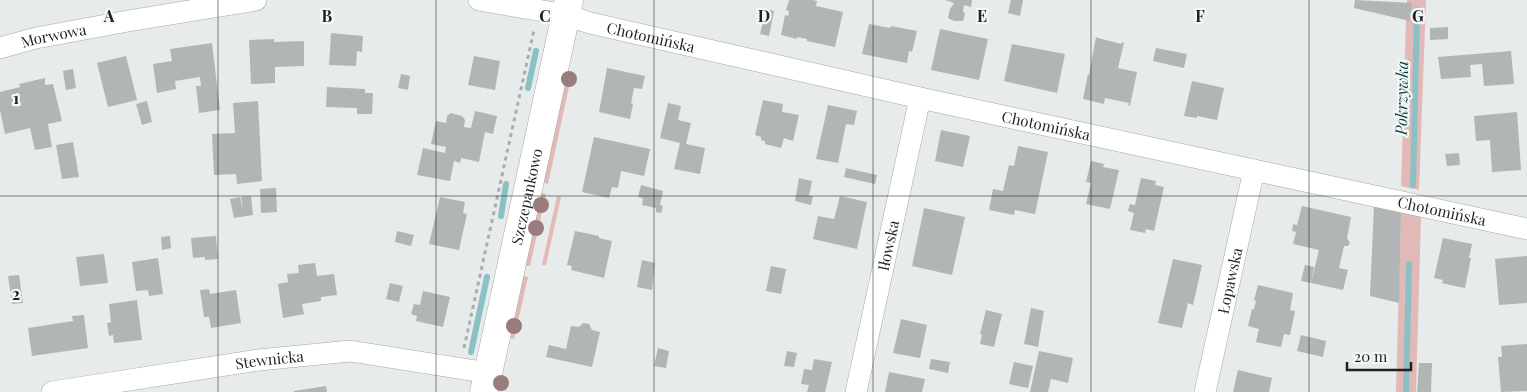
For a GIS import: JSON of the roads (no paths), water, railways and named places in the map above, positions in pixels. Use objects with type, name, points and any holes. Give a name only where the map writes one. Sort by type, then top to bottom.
[{"type":"street","name":"Morwowa","points":[[0,48],[36,38],[256,0]]},
{"type":"street","points":[[479,0],[538,10],[568,8]]},
{"type":"street","name":"Chotomińska","points":[[568,8],[590,22],[920,98],[1527,229]]},
{"type":"street","name":"Szczepankowo","points":[[486,382],[568,8]]},
{"type":"street","name":"Iłowska","points":[[856,392],[920,98]]},
{"type":"street","name":"Łopawska","points":[[1205,392],[1254,170]]},
{"type":"street","name":"Stewnicka","points":[[52,392],[259,360],[350,351],[460,368],[486,382]]},
{"type":"waterway","name":"Pokrzywka","points":[[1413,185],[1417,10]]},
{"type":"waterway","points":[[528,88],[536,51]]},
{"type":"waterway","points":[[501,216],[506,184]]},
{"type":"waterway","name":"Pokrzywka","points":[[1406,392],[1409,264]]},
{"type":"waterway","points":[[471,352],[487,277]]}]
